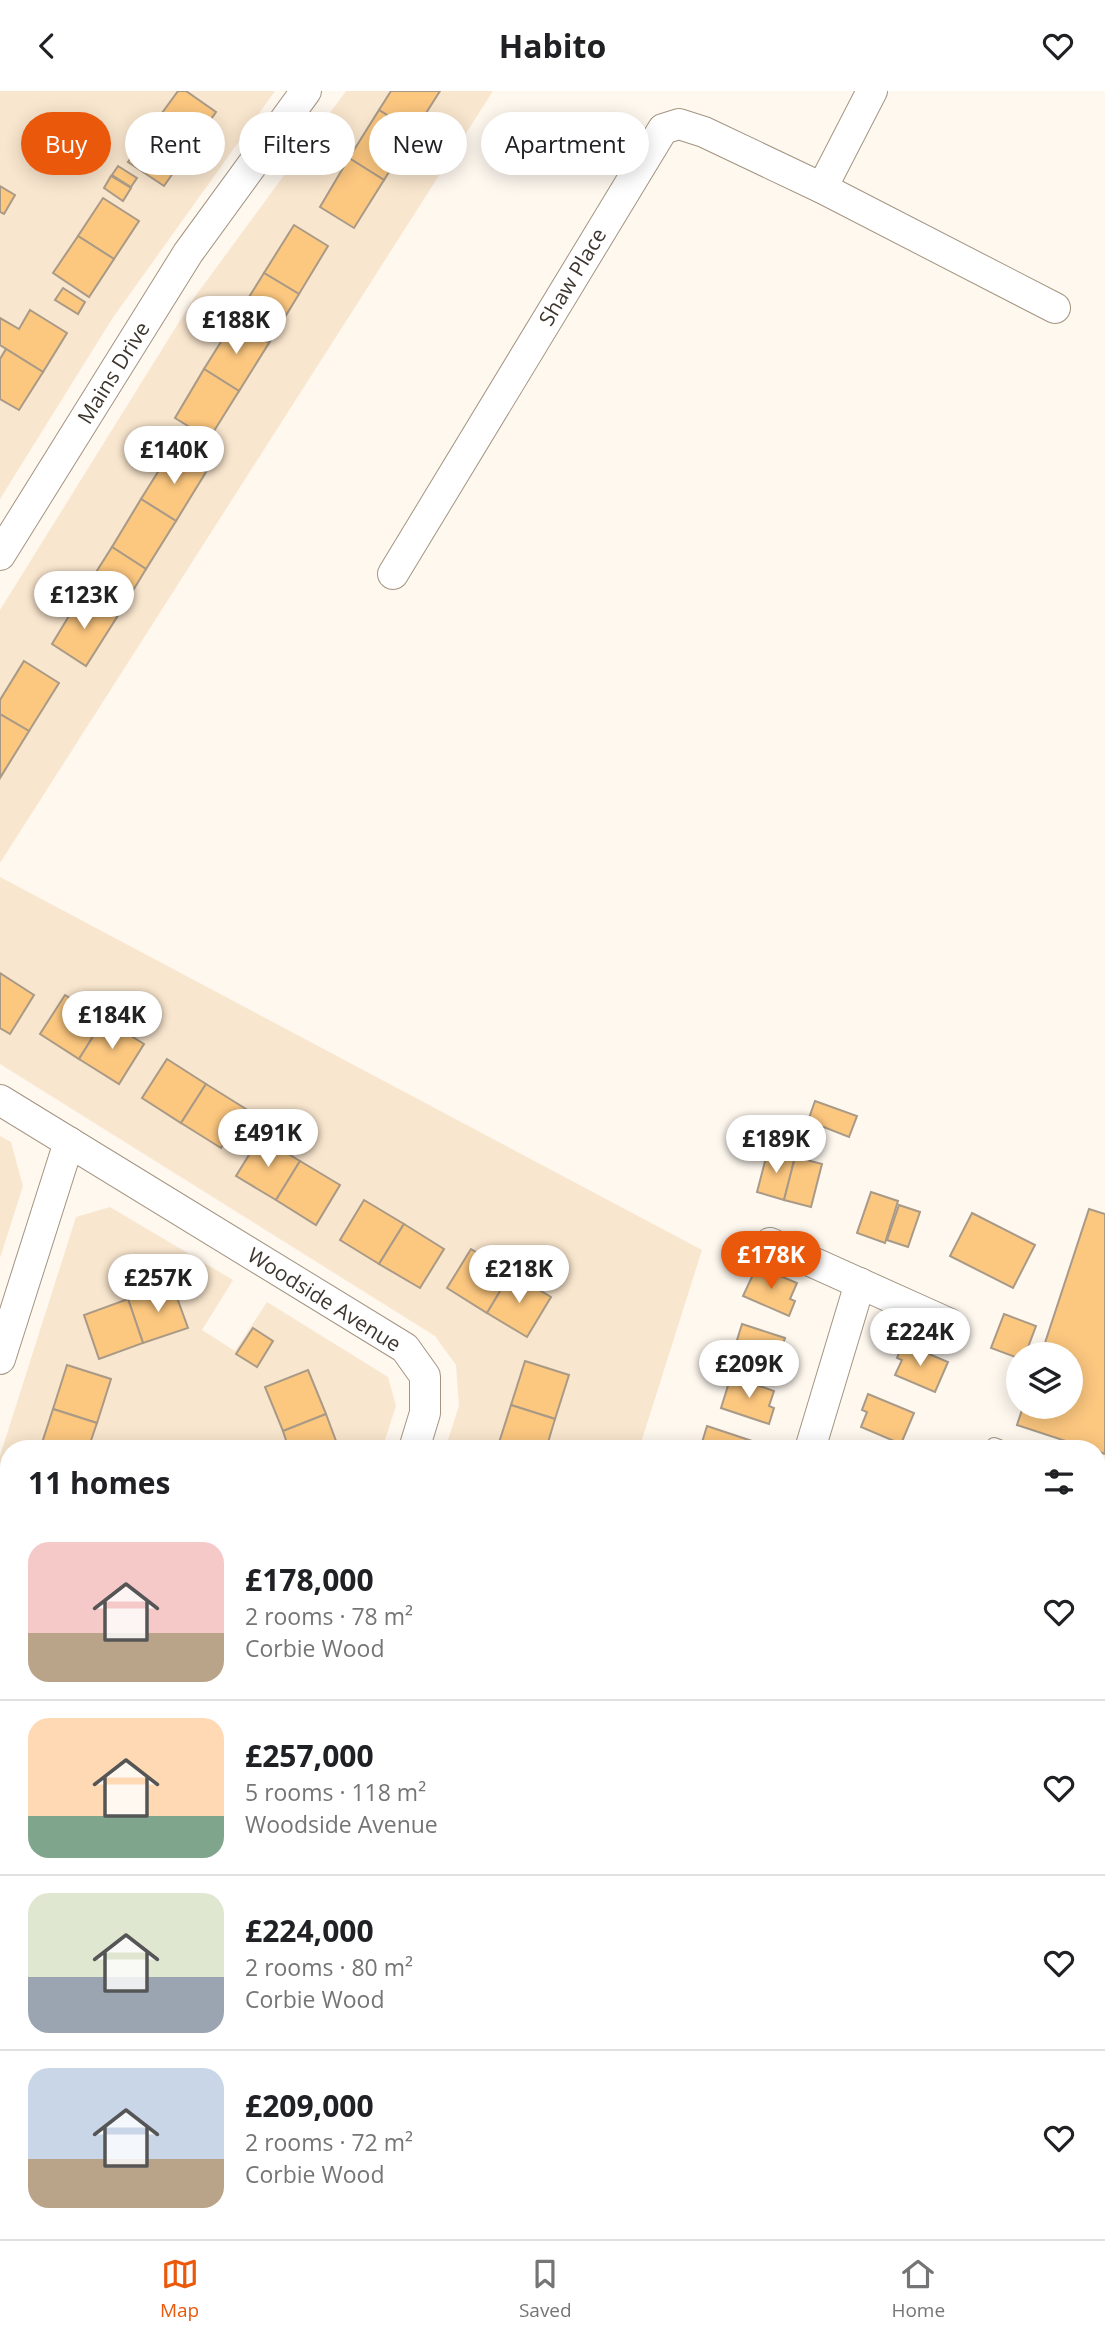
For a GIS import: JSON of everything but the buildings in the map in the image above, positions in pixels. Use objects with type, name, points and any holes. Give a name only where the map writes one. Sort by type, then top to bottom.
[{"type":"street","name":"Mains Drive","points":[[0,555],[188,253],[306,91]]},
{"type":"street","points":[[822,188],[872,91]]},
{"type":"street","name":"Shaw Place","points":[[393,574],[663,128],[679,124],[704,132],[822,188],[1055,308]]},
{"type":"street","name":"Woodside Avenue","points":[[0,1100],[405,1348],[425,1376],[425,1413],[417,1440]]},
{"type":"street","points":[[0,1359],[69,1142]]},
{"type":"street","points":[[771,1243],[948,1323]]},
{"type":"street","points":[[813,1440],[860,1283]]},
{"type":"shaded area","points":[[0,91],[275,91],[260,112],[239,112],[239,141],[225,161],[225,112],[125,112],[125,175],[215,175],[112,319],[0,499]]},
{"type":"shaded area","points":[[346,91],[493,91],[467,132],[467,112],[369,112],[369,175],[439,175],[0,863],[0,610],[194,298],[284,175],[355,175],[355,112],[331,112]]},
{"type":"shaded area","points":[[0,877],[702,1250],[642,1440],[448,1440],[459,1406],[456,1365],[435,1336],[0,1064]]},
{"type":"shaded area","points":[[0,1136],[11,1142],[23,1186],[0,1258]]},
{"type":"shaded area","points":[[110,1207],[233,1280],[202,1330],[235,1351],[267,1302],[388,1377],[396,1406],[385,1440],[5,1440],[76,1217]]}]
